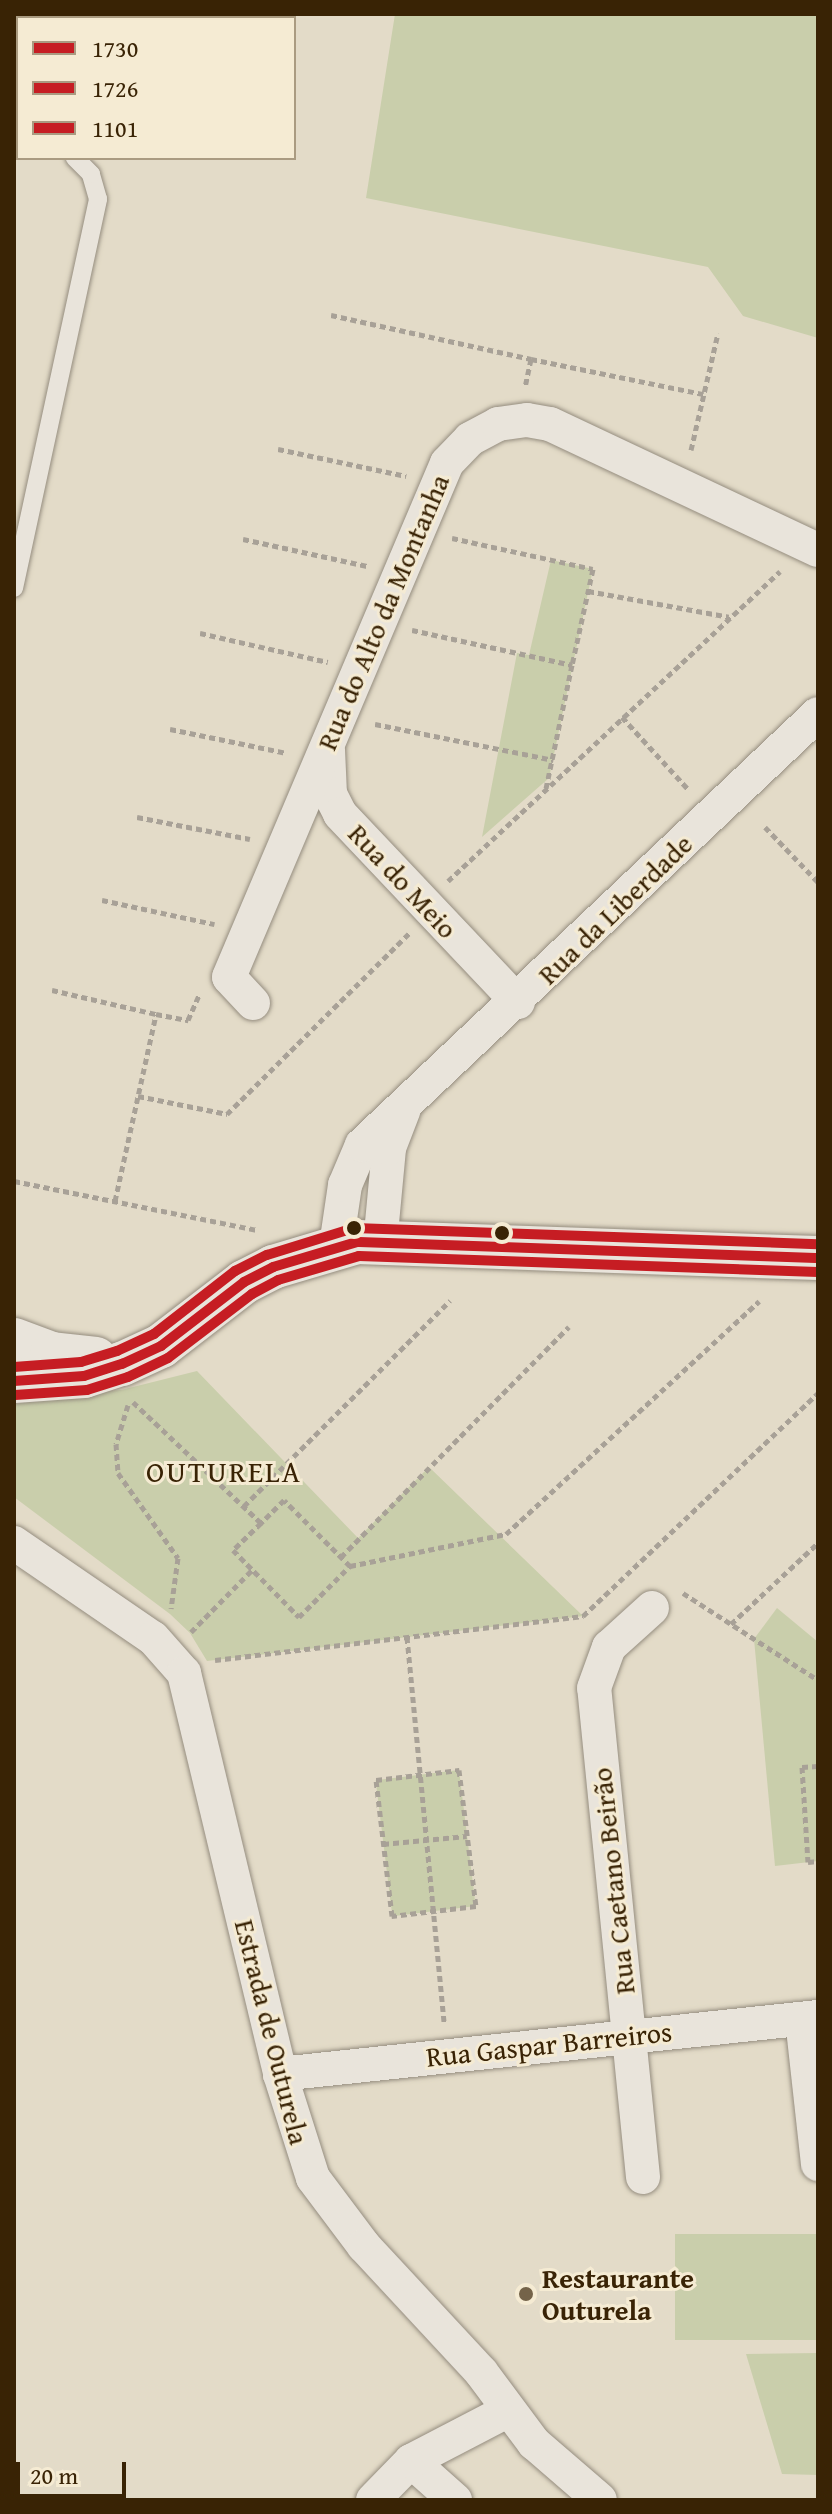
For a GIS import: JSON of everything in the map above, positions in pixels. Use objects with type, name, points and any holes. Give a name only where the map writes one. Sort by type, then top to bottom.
[{"type":"street","name":"Rua do Alto da Montanha","points":[[253,1003],[229,977],[273,846],[314,748],[447,463],[470,439],[498,424],[527,420],[579,435],[813,547]]},
{"type":"street","name":"Rua da Liberdade","points":[[336,1246],[351,1165],[362,1145],[518,1002],[818,714]]},
{"type":"street","name":"Rua do Meio","points":[[314,748],[330,794],[417,918],[518,1002]]},
{"type":"street","points":[[273,846],[312,833],[352,827]]},
{"type":"street","name":"Rua da Liberdade","points":[[380,1244],[389,1148],[409,1100]]},
{"type":"street","points":[[14,1381],[84,1376],[161,1346],[244,1282],[298,1256],[336,1246],[380,1244],[818,1258]]},
{"type":"street","points":[[14,1340],[86,1360],[161,1346]]},
{"type":"street","name":"Estrada de Outurela","points":[[14,1543],[153,1638],[184,1673],[198,1715],[203,1755],[280,2074],[313,2178],[364,2246],[481,2372],[558,2468],[600,2500]]},
{"type":"street","name":"Rua Caetano Beirão","points":[[643,2177],[594,1688],[609,1647],[665,1599]]},
{"type":"street","points":[[810,2018],[818,2164]]},
{"type":"street","name":"Rua Gaspar Barreiros","points":[[280,2074],[810,2018]]},
{"type":"street","points":[[373,2500],[411,2461],[509,2410]]},
{"type":"street","points":[[411,2461],[455,2500]]},
{"type":"lane","points":[[14,588],[98,199],[91,174],[77,160]]},
{"type":"path","points":[[691,450],[718,333]]},
{"type":"path","points":[[531,359],[703,394]]},
{"type":"path","points":[[278,449],[417,479]]},
{"type":"path","points":[[439,536],[593,569],[546,789]]},
{"type":"path","points":[[243,539],[379,569]]},
{"type":"path","points":[[138,1096],[227,1114],[546,789],[730,617],[813,547]]},
{"type":"path","points":[[588,591],[730,617]]},
{"type":"path","points":[[399,628],[572,665]]},
{"type":"path","points":[[200,633],[338,665]]},
{"type":"path","points":[[622,717],[712,816]]},
{"type":"path","points":[[375,724],[553,760]]},
{"type":"path","points":[[170,729],[314,748]]},
{"type":"path","points":[[137,817],[273,846]]},
{"type":"path","points":[[765,827],[818,882]]},
{"type":"path","points":[[102,900],[228,927]]},
{"type":"path","points":[[52,990],[156,1014]]},
{"type":"path","points":[[14,1181],[269,1233],[256,1239]]},
{"type":"path","points":[[244,1506],[450,1301]]},
{"type":"path","points":[[350,1566],[284,1500],[233,1550],[299,1617],[350,1566],[506,1534],[759,1301]]},
{"type":"path","points":[[341,1557],[569,1327]]},
{"type":"path","points":[[121,1390],[261,1523]]},
{"type":"path","points":[[207,1661],[583,1616],[818,1393]]},
{"type":"path","points":[[131,1400],[116,1444],[118,1473],[178,1558],[170,1613],[196,1642]]},
{"type":"path","points":[[731,1624],[818,1543]]},
{"type":"path","points":[[639,1564],[652,1572]]},
{"type":"path","points":[[190,1633],[252,1570]]},
{"type":"path","points":[[665,1599],[731,1624],[818,1680]]},
{"type":"path","points":[[407,1637],[444,2026]]},
{"type":"path","points":[[818,1766],[802,1767],[808,1862],[818,1861]]},
{"type":"path","points":[[459,1770],[467,1836],[476,1906],[392,1916],[376,1780],[459,1770]]},
{"type":"path","points":[[383,1844],[467,1836]]},
{"type":"green space","points":[[395,14],[818,14],[818,338],[743,316],[708,267],[366,198]]},
{"type":"green space","points":[[551,560],[593,569],[549,778],[482,837],[517,653],[529,655]]},
{"type":"green space","points":[[197,1371],[358,1538],[429,1467],[583,1616],[207,1661],[190,1633],[170,1614],[14,1497],[14,1405],[53,1394],[121,1390]]},
{"type":"green space","points":[[777,1608],[818,1642],[818,1861],[775,1866],[754,1639]]},
{"type":"green space","points":[[459,1770],[476,1906],[392,1916],[376,1780]]},
{"type":"green space","points":[[675,2234],[818,2234],[818,2340],[675,2340]]},
{"type":"green space","points":[[818,2353],[818,2475],[782,2474],[746,2354]]},
{"type":"transit line","name":"1101","points":[[14,1367],[81,1362],[117,1351],[154,1334],[235,1271],[267,1255],[354,1228],[818,1244]]},
{"type":"transit line","name":"1730","points":[[14,1381],[84,1376],[122,1364],[161,1346],[244,1282],[273,1267],[357,1242],[818,1258]]},
{"type":"transit line","name":"1726","points":[[15,1395],[87,1390],[128,1377],[168,1358],[252,1294],[278,1280],[359,1256],[818,1272]]},
{"type":"place","name":"Restaurante Outurela","points":[[526,2294]]},
{"type":"district","name":"OUTURELA","points":[[224,1471]]}]
